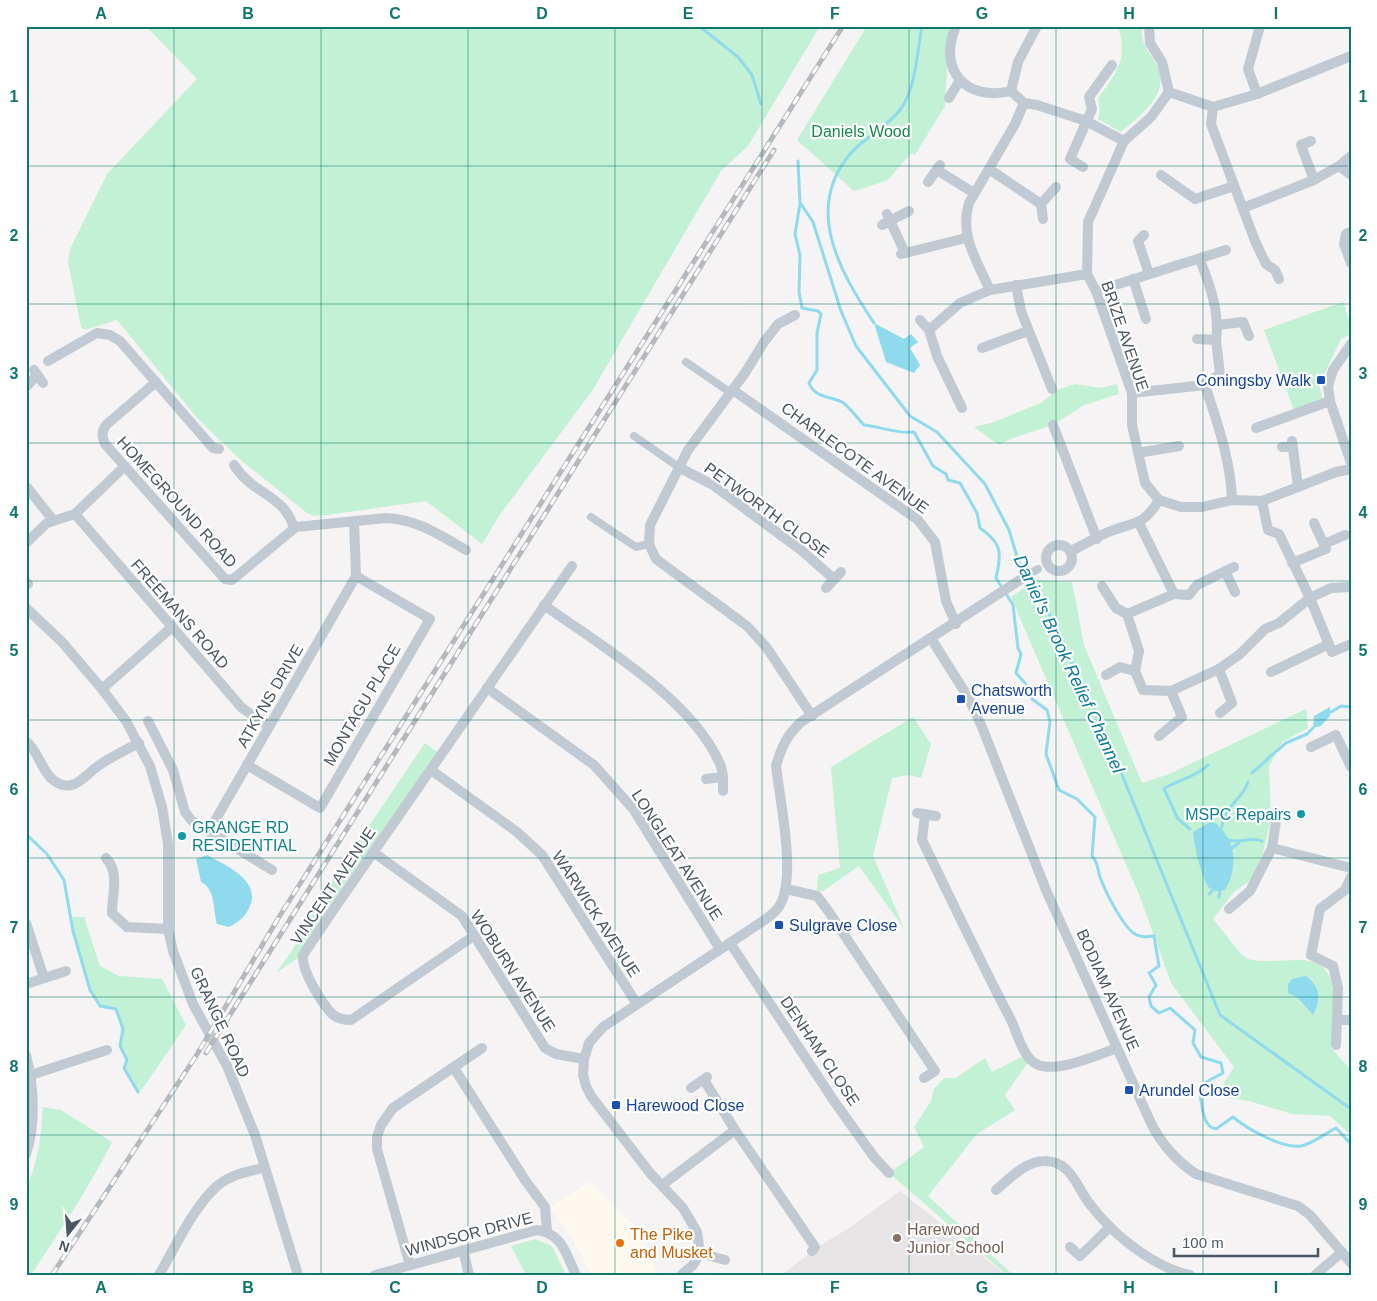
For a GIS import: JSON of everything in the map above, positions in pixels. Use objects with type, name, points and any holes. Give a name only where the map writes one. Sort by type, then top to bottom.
[{"type":"street","points":[[956,26],[949,58],[952,70],[960,80],[981,91],[1001,93],[1011,91]]},
{"type":"street","points":[[1011,91],[1018,62],[1037,26]]},
{"type":"street","points":[[1149,26],[1150,43],[1162,62],[1169,92],[1214,107],[1257,94],[1350,57]]},
{"type":"street","points":[[1257,94],[1248,69],[1260,26]]},
{"type":"street","points":[[1083,167],[1070,159],[1092,109],[1089,97],[1112,65]]},
{"type":"street","points":[[949,98],[960,80]]},
{"type":"street","points":[[1011,91],[1024,103],[1037,105],[1086,121],[1124,141]]},
{"type":"street","name":"BRIZE AVENUE","points":[[1159,500],[1145,483],[1132,425],[1132,393],[1096,291],[1087,274],[1088,222],[1124,141],[1151,117],[1169,92]]},
{"type":"street","points":[[990,290],[966,238],[965,214],[974,193],[1015,124],[1024,103]]},
{"type":"street","points":[[1214,107],[1211,124],[1234,186],[1266,264],[1275,270],[1279,279]]},
{"type":"street","points":[[1310,140],[1302,145],[1314,180]]},
{"type":"street","points":[[1243,208],[1314,180],[1339,166],[1351,156]]},
{"type":"street","points":[[1339,166],[1351,175]]},
{"type":"street","points":[[928,182],[938,167],[974,193]]},
{"type":"street","points":[[989,169],[1041,204],[1043,219]]},
{"type":"street","points":[[1161,174],[1195,199],[1234,186]]},
{"type":"street","points":[[1041,204],[1056,187]]},
{"type":"street","points":[[909,211],[886,220],[903,254],[966,238]]},
{"type":"street","points":[[1351,232],[1346,234],[1344,240],[1351,263]]},
{"type":"street","points":[[1144,235],[1138,241],[1148,274]]},
{"type":"street","points":[[1096,291],[1200,260],[1226,250]]},
{"type":"street","points":[[1132,393],[1206,385],[1220,374],[1216,340],[1218,325],[1209,283],[1200,260]]},
{"type":"street","points":[[929,330],[960,303],[990,290],[1087,274]]},
{"type":"street","points":[[1133,279],[1146,319]]},
{"type":"street","points":[[1016,285],[1020,311],[1052,389]]},
{"type":"street","points":[[795,315],[778,324],[732,391],[688,450],[650,525],[649,544],[656,559],[748,626],[767,648],[812,716]]},
{"type":"street","points":[[1218,325],[1246,318],[1248,336]]},
{"type":"street","points":[[920,320],[929,330],[937,356],[962,408]]},
{"type":"street","points":[[982,348],[1028,331]]},
{"type":"street","points":[[48,361],[97,333],[110,335],[120,341],[213,448],[219,449]]},
{"type":"street","points":[[1198,339],[1216,340]]},
{"type":"street","points":[[1351,344],[1333,370],[1328,386],[1330,401],[1351,463]]},
{"type":"street","points":[[686,362],[732,391]]},
{"type":"street","points":[[26,387],[38,376]]},
{"type":"street","name":"HOMEGROUND ROAD","points":[[156,382],[104,429],[102,433],[105,444],[228,581],[294,528]]},
{"type":"street","points":[[1206,385],[1220,431],[1232,486],[1232,500]]},
{"type":"street","name":"CHARLECOTE AVENUE","points":[[732,391],[918,520],[935,542],[946,601],[956,624]]},
{"type":"street","points":[[1256,428],[1330,401]]},
{"type":"street","points":[[1053,425],[1097,539]]},
{"type":"street","points":[[634,436],[680,468]]},
{"type":"street","points":[[1289,445],[1298,486]]},
{"type":"street","points":[[1138,453],[1179,446]]},
{"type":"street","points":[[234,465],[238,477],[285,508],[294,528],[386,518],[412,521],[466,550]]},
{"type":"street","points":[[26,544],[52,520],[74,514],[125,466]]},
{"type":"street","name":"PETWORTH CLOSE","points":[[680,468],[713,485],[837,576],[826,588]]},
{"type":"street","points":[[1071,551],[1111,531],[1139,523],[1148,515],[1159,500],[1181,507],[1202,507],[1232,500],[1262,501],[1336,472],[1351,469]]},
{"type":"street","points":[[26,486],[52,520]]},
{"type":"street","points":[[1262,501],[1268,530],[1279,534],[1310,598],[1332,652],[1351,644]]},
{"type":"street","name":"FREEMANS ROAD","points":[[74,514],[242,708],[270,726]]},
{"type":"street","points":[[591,517],[636,547],[649,544]]},
{"type":"street","points":[[354,521],[356,576]]},
{"type":"street","points":[[1139,523],[1174,594]]},
{"type":"street","points":[[1292,563],[1326,549],[1314,523]]},
{"type":"street","points":[[1324,544],[1345,535]]},
{"type":"street","points":[[681,1275],[693,1265],[700,1253],[697,1232],[683,1208],[662,1185],[591,1096],[583,1075],[584,1058],[589,1043],[595,1035],[637,1004],[772,915],[781,903],[786,889],[787,866],[776,766],[780,750],[788,734],[812,716],[932,640],[1035,571],[1053,546],[1061,544],[1071,551]]},
{"type":"street","points":[[1035,571],[1066,569],[1072,563],[1071,551]]},
{"type":"street","name":"VINCENT AVENUE","points":[[475,935],[351,1020],[345,1020],[333,1014],[304,971],[303,955],[572,566]]},
{"type":"street","points":[[1127,614],[1174,594],[1189,595],[1197,585],[1224,571],[1235,592]]},
{"type":"street","name":"ATKYNS DRIVE","points":[[209,831],[356,576]]},
{"type":"street","name":"MONTAGU PLACE","points":[[247,765],[320,808],[426,627],[430,618],[356,576]]},
{"type":"street","points":[[1102,586],[1116,608],[1127,614],[1139,651],[1135,671],[1144,690],[1171,691],[1219,669],[1240,654],[1265,630],[1279,624],[1310,598],[1331,588],[1351,588]]},
{"type":"street","points":[[544,605],[642,675],[683,712],[707,742],[721,765],[724,791]]},
{"type":"street","name":"GRANGE ROAD","points":[[26,608],[62,642],[102,689],[138,743],[156,783],[168,844],[168,929],[179,971],[193,1004],[227,1066],[255,1135],[298,1275]]},
{"type":"street","points":[[102,689],[172,627]]},
{"type":"street","name":"BODIAM AVENUE","points":[[932,640],[968,697],[979,719],[1046,890],[1154,1130],[1166,1148],[1182,1165],[1212,1180],[1298,1206],[1310,1215],[1351,1263]]},
{"type":"street","points":[[1271,672],[1329,644]]},
{"type":"street","points":[[1106,675],[1120,667],[1135,671]]},
{"type":"street","points":[[1219,669],[1236,702],[1220,713]]},
{"type":"street","name":"LONGLEAT AVENUE","points":[[487,688],[594,765],[618,791],[634,810],[720,949]]},
{"type":"street","points":[[1160,736],[1182,717],[1171,691]]},
{"type":"street","points":[[148,721],[173,770],[185,812],[192,821],[272,870]]},
{"type":"street","points":[[1311,747],[1336,735],[1351,767]]},
{"type":"street","points":[[26,741],[31,745],[51,778],[60,783],[71,785],[82,782],[96,767],[138,743]]},
{"type":"street","name":"WARWICK AVENUE","points":[[431,770],[517,832],[542,855],[637,1004]]},
{"type":"street","points":[[706,779],[723,777]]},
{"type":"street","points":[[936,816],[921,814],[922,840],[994,991],[1010,1019],[1023,1048],[1034,1063],[1045,1067],[1058,1066],[1117,1048]]},
{"type":"street","points":[[1229,909],[1250,891],[1272,848],[1278,814]]},
{"type":"street","points":[[1272,848],[1351,868]]},
{"type":"street","name":"WOBURN AVENUE","points":[[373,852],[462,916],[545,1048],[556,1054],[584,1058]]},
{"type":"street","points":[[113,861],[115,884],[112,913],[127,927],[168,929]]},
{"type":"street","points":[[1336,1045],[1338,988],[1333,966],[1311,954],[1320,909],[1345,890],[1351,877]]},
{"type":"street","points":[[786,889],[817,896],[829,912],[935,1071],[924,1078]]},
{"type":"street","points":[[26,922],[44,978]]},
{"type":"street","name":"DENHAM CLOSE","points":[[730,943],[834,1100],[874,1157],[889,1173]]},
{"type":"street","points":[[26,984],[66,971]]},
{"type":"street","points":[[1337,1020],[1351,1020]]},
{"type":"street","points":[[410,1265],[377,1148],[377,1137],[386,1116],[393,1108],[482,1048]]},
{"type":"street","points":[[31,1075],[107,1050]]},
{"type":"street","points":[[26,1055],[31,1075],[32,1121],[30,1144],[26,1154]]},
{"type":"street","points":[[454,1068],[525,1180],[545,1207],[547,1231]]},
{"type":"street","points":[[691,1088],[706,1078],[735,1130],[806,1226],[815,1247],[812,1252]]},
{"type":"street","points":[[662,1185],[735,1130]]},
{"type":"street","points":[[996,1190],[1019,1170],[1043,1160],[1053,1162],[1066,1169],[1076,1180],[1088,1202],[1110,1227],[1134,1247],[1159,1263],[1188,1275]]},
{"type":"street","points":[[159,1275],[194,1216],[217,1187],[232,1177],[264,1168]]},
{"type":"street","points":[[1070,1247],[1080,1256],[1110,1227]]},
{"type":"street","name":"WINDSOR DRIVE","points":[[375,1275],[537,1230],[547,1231],[558,1237],[576,1275]]},
{"type":"street","points":[[463,1250],[469,1275]]},
{"type":"street","points":[[1315,1275],[1342,1252]]},
{"type":"street","points":[[700,1253],[725,1260]]},
{"type":"shaded area","points":[[590,1181],[639,1231],[658,1275],[591,1275],[580,1251],[551,1207]]},
{"type":"shaded area","name":"Harewood Junior School","points":[[900,1191],[1006,1275],[782,1275],[812,1251],[855,1224]]},
{"type":"green space","points":[[146,26],[820,26],[748,146],[721,171],[592,391],[499,516],[482,544],[426,501],[327,515],[314,516],[307,513],[242,461],[198,419],[117,320],[85,330],[81,327],[68,262],[70,249],[107,174],[197,79]]},
{"type":"green space","name":"Daniels Wood","points":[[867,26],[953,26],[949,35],[945,106],[915,155],[911,153],[888,180],[854,191],[797,140]]},
{"type":"green space","points":[[1118,26],[1142,26],[1142,37],[1157,65],[1160,76],[1160,86],[1151,104],[1121,132],[1098,119],[1100,112],[1098,99],[1115,73],[1121,57],[1122,48]]},
{"type":"green space","points":[[1343,302],[1351,326],[1351,334],[1341,339],[1319,385],[1323,402],[1295,413],[1264,330]]},
{"type":"green space","points":[[1075,384],[1101,388],[1117,384],[1119,394],[1084,405],[1053,425],[1010,439],[999,445],[974,427],[991,423],[1041,403],[1057,390]]},
{"type":"green space","points":[[1036,580],[1072,582],[1084,645],[1142,783],[1169,774],[1306,709],[1308,728],[1282,742],[1269,766],[1271,819],[1263,853],[1252,879],[1234,892],[1213,919],[1241,954],[1248,959],[1314,962],[1324,969],[1330,978],[1334,1005],[1331,1048],[1351,1070],[1351,1135],[1330,1116],[1292,1114],[1249,1101],[1216,1096],[1234,1067],[1171,983],[1140,897],[1011,597]]},
{"type":"green space","points":[[913,717],[931,744],[921,778],[909,775],[892,778],[873,856],[905,930],[859,866],[823,891],[817,891],[818,875],[840,868],[831,767]]},
{"type":"green space","points":[[425,743],[438,753],[298,958],[276,973],[292,951],[325,891]]},
{"type":"green space","points":[[71,917],[84,917],[100,966],[119,976],[162,979],[186,1025],[143,1088],[138,1092],[124,1068],[127,1060],[120,1046],[123,1029],[116,1009],[100,1006],[90,986],[81,963]]},
{"type":"green space","points":[[1027,1054],[1031,1058],[1005,1095],[1015,1110],[977,1134],[928,1196],[1013,1275],[1007,1275],[889,1173],[924,1147],[914,1127],[931,1101],[934,1089],[944,1078],[956,1078],[985,1058],[992,1072]]},
{"type":"green space","points":[[43,1107],[61,1110],[112,1142],[94,1176],[63,1226],[31,1275],[26,1275],[26,1187],[37,1158]]},
{"type":"green space","points":[[535,1239],[552,1246],[566,1275],[526,1275],[511,1246]]},
{"type":"water","points":[[874,323],[904,339],[911,334],[918,342],[910,348],[920,365],[914,373],[886,362]]},
{"type":"water","points":[[1330,707],[1330,716],[1321,726],[1313,728],[1314,716]]},
{"type":"water","points":[[1212,821],[1226,835],[1233,852],[1232,872],[1225,890],[1216,891],[1209,888],[1200,868],[1195,847],[1193,832]]},
{"type":"water","points":[[207,855],[240,875],[251,889],[252,897],[248,910],[242,918],[229,927],[217,924],[212,895],[206,885],[201,882],[196,859]]},
{"type":"water","points":[[1306,976],[1315,985],[1318,994],[1313,1015],[1298,998],[1288,993],[1288,984],[1292,979]]},
{"type":"waterway","points":[[699,26],[738,57],[752,75],[761,104]]},
{"type":"waterway","points":[[874,323],[849,283],[839,261],[832,240],[828,218],[830,196],[837,174],[851,153],[895,116],[905,101],[913,81],[922,26]]},
{"type":"waterway","points":[[798,161],[800,204],[795,234],[800,255],[799,292],[802,308],[818,311],[821,314],[817,333],[817,370],[809,383],[819,394],[845,404],[864,425],[895,431],[914,432],[933,466],[946,474],[948,480],[960,483],[977,513],[980,528],[993,539],[999,549],[996,578],[1013,605],[1018,648],[1021,654],[1016,673],[1025,683],[1032,699],[1047,710],[1050,722],[1046,754],[1059,790],[1077,799],[1095,817],[1092,856],[1097,864],[1106,891],[1120,917],[1135,934],[1142,937],[1154,936],[1159,966],[1149,973],[1156,985],[1149,997],[1151,1006],[1159,1013],[1170,1008],[1195,1030],[1193,1043],[1201,1057],[1221,1063],[1223,1073],[1206,1082],[1199,1091],[1205,1119],[1211,1127],[1216,1129],[1233,1117],[1246,1127],[1265,1137],[1293,1146],[1310,1143],[1336,1128],[1351,1144]]},
{"type":"waterway","name":"Daniel's Brook Relief Channel","points":[[801,204],[813,222],[841,311],[856,346],[910,416],[937,432],[985,484],[1009,530],[1018,560],[1042,599],[1105,733],[1220,1015],[1351,1109]]},
{"type":"waterway","points":[[1331,712],[1341,706],[1351,707]]},
{"type":"waterway","points":[[1267,759],[1286,743],[1307,734],[1313,728]]},
{"type":"waterway","points":[[1252,773],[1268,759]]},
{"type":"waterway","points":[[1190,829],[1178,819],[1164,789],[1197,773],[1208,765]]},
{"type":"waterway","points":[[1222,827],[1226,814],[1243,792],[1248,782]]},
{"type":"waterway","points":[[26,834],[47,854],[64,880],[73,931],[90,990],[100,1006],[116,1009],[123,1029],[120,1046],[127,1060],[124,1068],[138,1092]]},
{"type":"waterway","points":[[1229,840],[1253,839],[1262,841]]},
{"type":"waterway","points":[[1232,848],[1239,843]]},
{"type":"waterway","points":[[1209,894],[1213,890]]},
{"type":"waterway","points":[[1219,897],[1220,890]]},
{"type":"railway","points":[[52,1275],[196,1056],[279,917],[843,26]]},
{"type":"railway","points":[[206,1053],[774,150]]},
{"type":"place","name":"Coningsby Walk","points":[[1321,380]]},
{"type":"place","name":"Chatsworth Avenue","points":[[961,699]]},
{"type":"place","name":"MSPC Repairs","points":[[1301,814]]},
{"type":"place","name":"GRANGE RD RESIDENTIAL","points":[[182,836]]},
{"type":"place","name":"Sulgrave Close","points":[[779,925]]},
{"type":"place","name":"Arundel Close","points":[[1129,1090]]},
{"type":"place","name":"Harewood Close","points":[[616,1105]]},
{"type":"place","name":"Harewood Junior School","points":[[897,1238]]},
{"type":"place","name":"The Pike and Musket","points":[[620,1243]]}]
